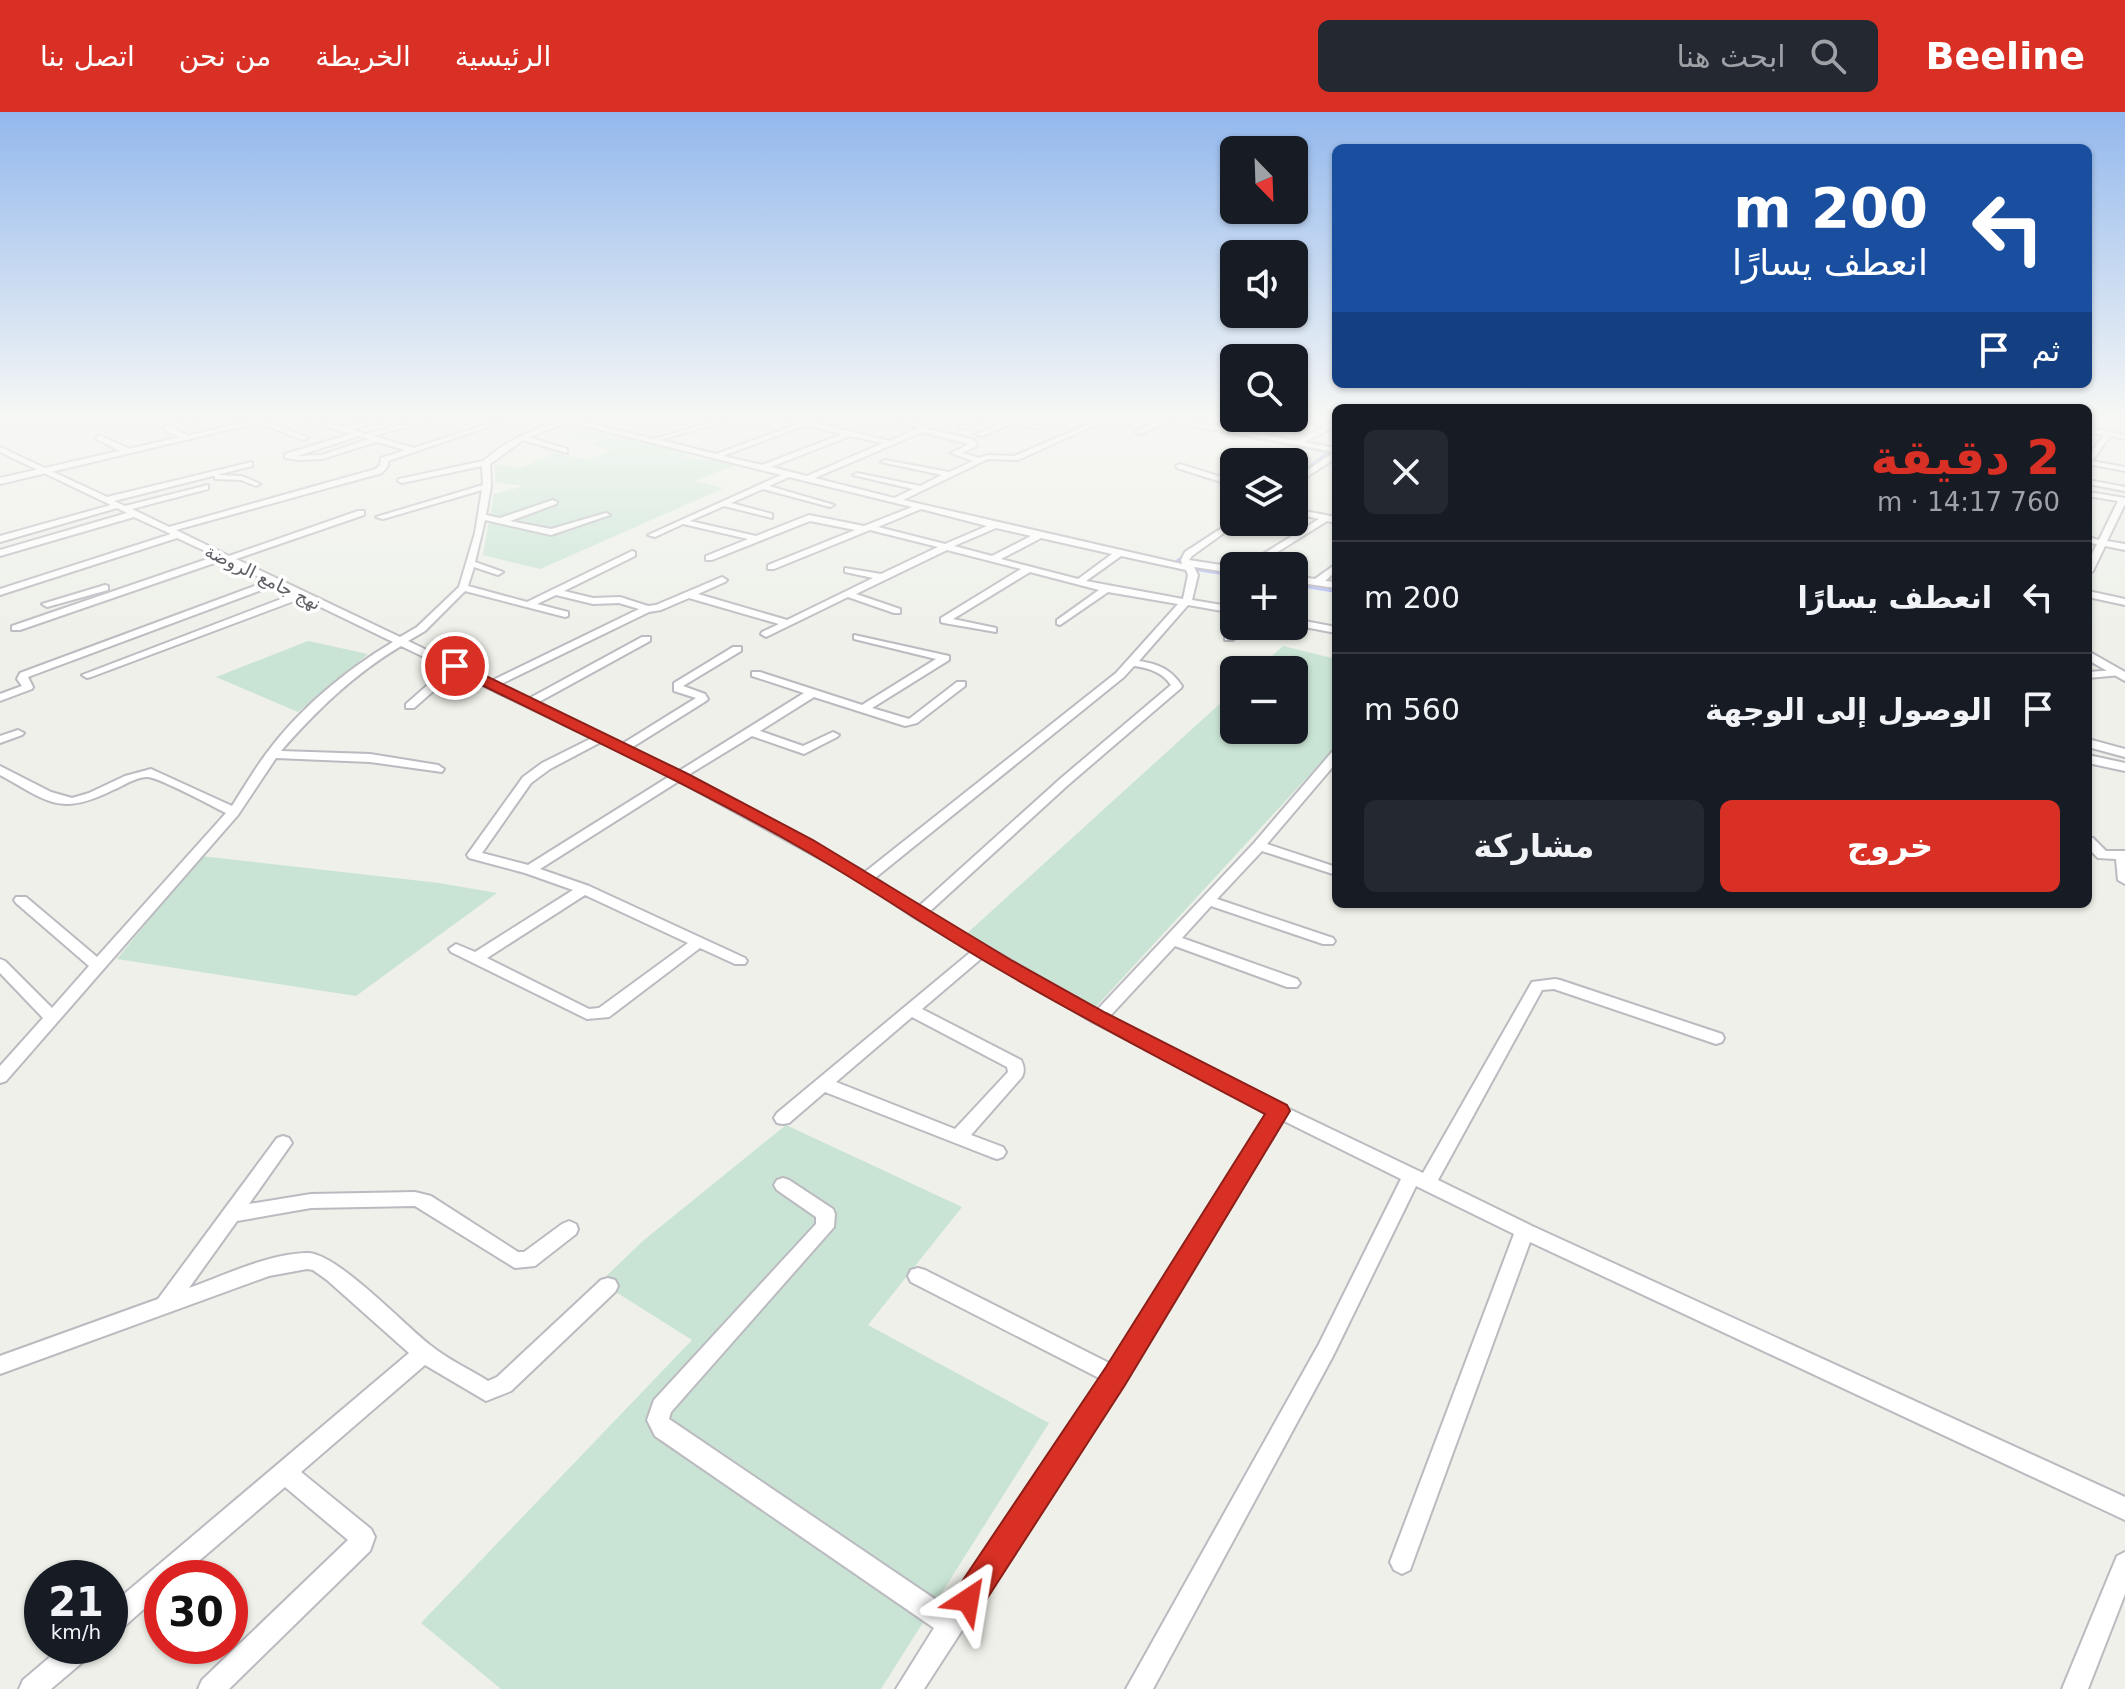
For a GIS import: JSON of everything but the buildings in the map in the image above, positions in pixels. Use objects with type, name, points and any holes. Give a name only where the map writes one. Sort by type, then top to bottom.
[{"type":"street","name":"نهج جامع الروضة","points":[[93,494],[680,776],[866,878],[919,914],[1099,1018],[1279,1111],[1525,1231],[2125,1509]]},
{"type":"street","points":[[106,500],[132,494]]},
{"type":"street","points":[[0,539],[177,494]]},
{"type":"street","points":[[0,592],[173,532],[303,494]]},
{"type":"street","points":[[380,517],[461,494]]},
{"type":"street","points":[[0,1077],[234,812],[272,754],[314,707],[397,642],[421,629],[463,588],[472,564],[486,494]]},
{"type":"street","points":[[652,535],[746,494]]},
{"type":"street","points":[[789,494],[830,505]]},
{"type":"street","points":[[867,494],[1119,553],[1220,568]]},
{"type":"street","points":[[894,501],[909,494]]},
{"type":"street","points":[[2092,495],[2124,500],[2092,563]]},
{"type":"street","points":[[501,521],[553,502]]},
{"type":"street","points":[[725,504],[769,516]]},
{"type":"street","points":[[771,567],[920,507]]},
{"type":"street","points":[[47,604],[226,558],[361,513]]},
{"type":"street","points":[[0,553],[134,514]]},
{"type":"street","points":[[1308,514],[1331,519]]},
{"type":"street","points":[[482,517],[551,532],[606,515]]},
{"type":"street","points":[[709,558],[813,517],[947,546],[1106,589],[1220,607]]},
{"type":"street","points":[[1273,552],[1331,519]]},
{"type":"street","points":[[683,522],[755,538]]},
{"type":"street","points":[[766,634],[995,525]]},
{"type":"street","points":[[866,878],[1133,663],[1187,600],[1193,575],[1188,565],[1188,554],[1220,532]]},
{"type":"street","points":[[993,559],[1039,535]]},
{"type":"street","points":[[2092,541],[2125,547]]},
{"type":"street","points":[[1079,582],[1119,553]]},
{"type":"street","points":[[528,605],[632,554]]},
{"type":"street","points":[[472,564],[498,572]]},
{"type":"street","points":[[16,628],[199,565]]},
{"type":"street","points":[[992,630],[944,620],[1028,569]]},
{"type":"street","points":[[848,570],[881,577]]},
{"type":"street","points":[[1317,582],[1332,570]]},
{"type":"street","points":[[493,684],[647,609],[690,595],[722,580]]},
{"type":"street","points":[[1308,581],[1332,584]]},
{"type":"street","points":[[0,698],[28,687],[22,679],[24,675],[274,582]]},
{"type":"street","points":[[463,588],[565,614]]},
{"type":"street","points":[[1060,622],[1106,589]]},
{"type":"street","points":[[556,592],[593,601],[620,600],[647,609]]},
{"type":"street","points":[[87,675],[300,595]]},
{"type":"street","points":[[690,595],[787,623]]},
{"type":"street","points":[[850,595],[897,611]]},
{"type":"street","points":[[2092,595],[2125,602]]},
{"type":"street","points":[[1308,625],[1332,629]]},
{"type":"street","points":[[858,637],[945,658],[863,709]]},
{"type":"street","points":[[528,703],[646,639]]},
{"type":"street","points":[[622,749],[702,699],[678,689],[678,685],[737,649]]},
{"type":"street","points":[[2092,657],[2121,675]]},
{"type":"street","points":[[919,914],[1064,782],[1177,686],[1170,675],[1159,669],[1133,663]]},
{"type":"street","points":[[410,706],[455,666]]},
{"type":"street","points":[[756,674],[899,723],[913,721],[961,684]]},
{"type":"street","points":[[2092,675],[2121,675]]},
{"type":"street","points":[[530,870],[601,821],[680,776],[814,692]]},
{"type":"street","points":[[752,732],[804,750],[833,735]]},
{"type":"street","points":[[0,740],[18,733]]},
{"type":"street","points":[[599,739],[534,774],[474,852],[478,856],[584,889],[740,961]]},
{"type":"street","points":[[2092,744],[2125,753]]},
{"type":"street","points":[[272,754],[370,758],[438,769]]},
{"type":"street","points":[[2092,760],[2125,767]]},
{"type":"street","points":[[1099,1018],[1332,763]]},
{"type":"street","points":[[0,770],[64,802],[81,799],[140,774],[151,773],[234,812]]},
{"type":"street","points":[[2092,845],[2103,855]]},
{"type":"street","points":[[1259,846],[1332,870]]},
{"type":"street","points":[[2092,855],[2123,855],[2125,880]]},
{"type":"street","points":[[475,959],[584,889]]},
{"type":"street","points":[[21,900],[98,966]]},
{"type":"street","points":[[1209,901],[1328,941]]},
{"type":"street","points":[[1173,940],[1292,983]]},
{"type":"street","points":[[456,949],[587,1014],[595,1015],[603,1013],[697,943]]},
{"type":"street","points":[[783,1118],[981,951]]},
{"type":"street","points":[[1,965],[53,1019]]},
{"type":"street","points":[[1142,1688],[1420,1179],[1537,986],[1555,984],[1716,1038]]},
{"type":"street","points":[[911,1010],[1015,1064],[1017,1069],[958,1137]]},
{"type":"street","points":[[823,1084],[997,1152]]},
{"type":"street","points":[[909,1689],[1115,1376],[1279,1111]]},
{"type":"street","points":[[166,1304],[283,1143]]},
{"type":"street","points":[[783,1185],[826,1214],[825,1227],[662,1407],[658,1420],[663,1429],[951,1625]]},
{"type":"street","points":[[232,1214],[311,1201],[415,1199],[424,1201],[515,1260],[522,1261],[528,1260],[569,1229]]},
{"type":"street","points":[[1402,1562],[1525,1231]]},
{"type":"street","points":[[0,1365],[268,1268],[297,1262],[317,1262],[424,1353],[486,1391],[504,1384],[608,1286]]},
{"type":"street","points":[[918,1276],[1115,1376]]},
{"type":"street","points":[[128,1607],[424,1353]]},
{"type":"street","points":[[211,1689],[362,1543],[363,1537],[285,1473]]},
{"type":"street","points":[[2075,1689],[2125,1564]]},
{"type":"street","points":[[32,1689],[61,1664]]},
{"type":"green space","points":[[494,494],[711,494],[540,569],[483,555]]},
{"type":"green space","points":[[308,641],[368,654],[298,712],[216,677]]},
{"type":"green space","points":[[1283,646],[1332,658],[1332,750],[1093,1010],[963,937],[1220,704],[1220,744],[1308,744],[1308,656],[1272,656]]},
{"type":"green space","points":[[201,856],[439,883],[497,893],[356,996],[117,959]]},
{"type":"green space","points":[[786,1125],[962,1207],[868,1325],[1049,1423],[881,1689],[501,1689],[421,1623],[692,1340],[600,1282],[644,1240]]},
{"type":"waterway","points":[[1178,561],[1187,554]]},
{"type":"waterway","points":[[1178,561],[1185,567],[1220,573]]},
{"type":"waterway","points":[[1308,586],[1332,590]]},
{"type":"route","points":[[455,666],[680,776],[807,844],[866,878],[919,914],[1099,1018],[1279,1111],[1115,1376],[968,1600]]}]
